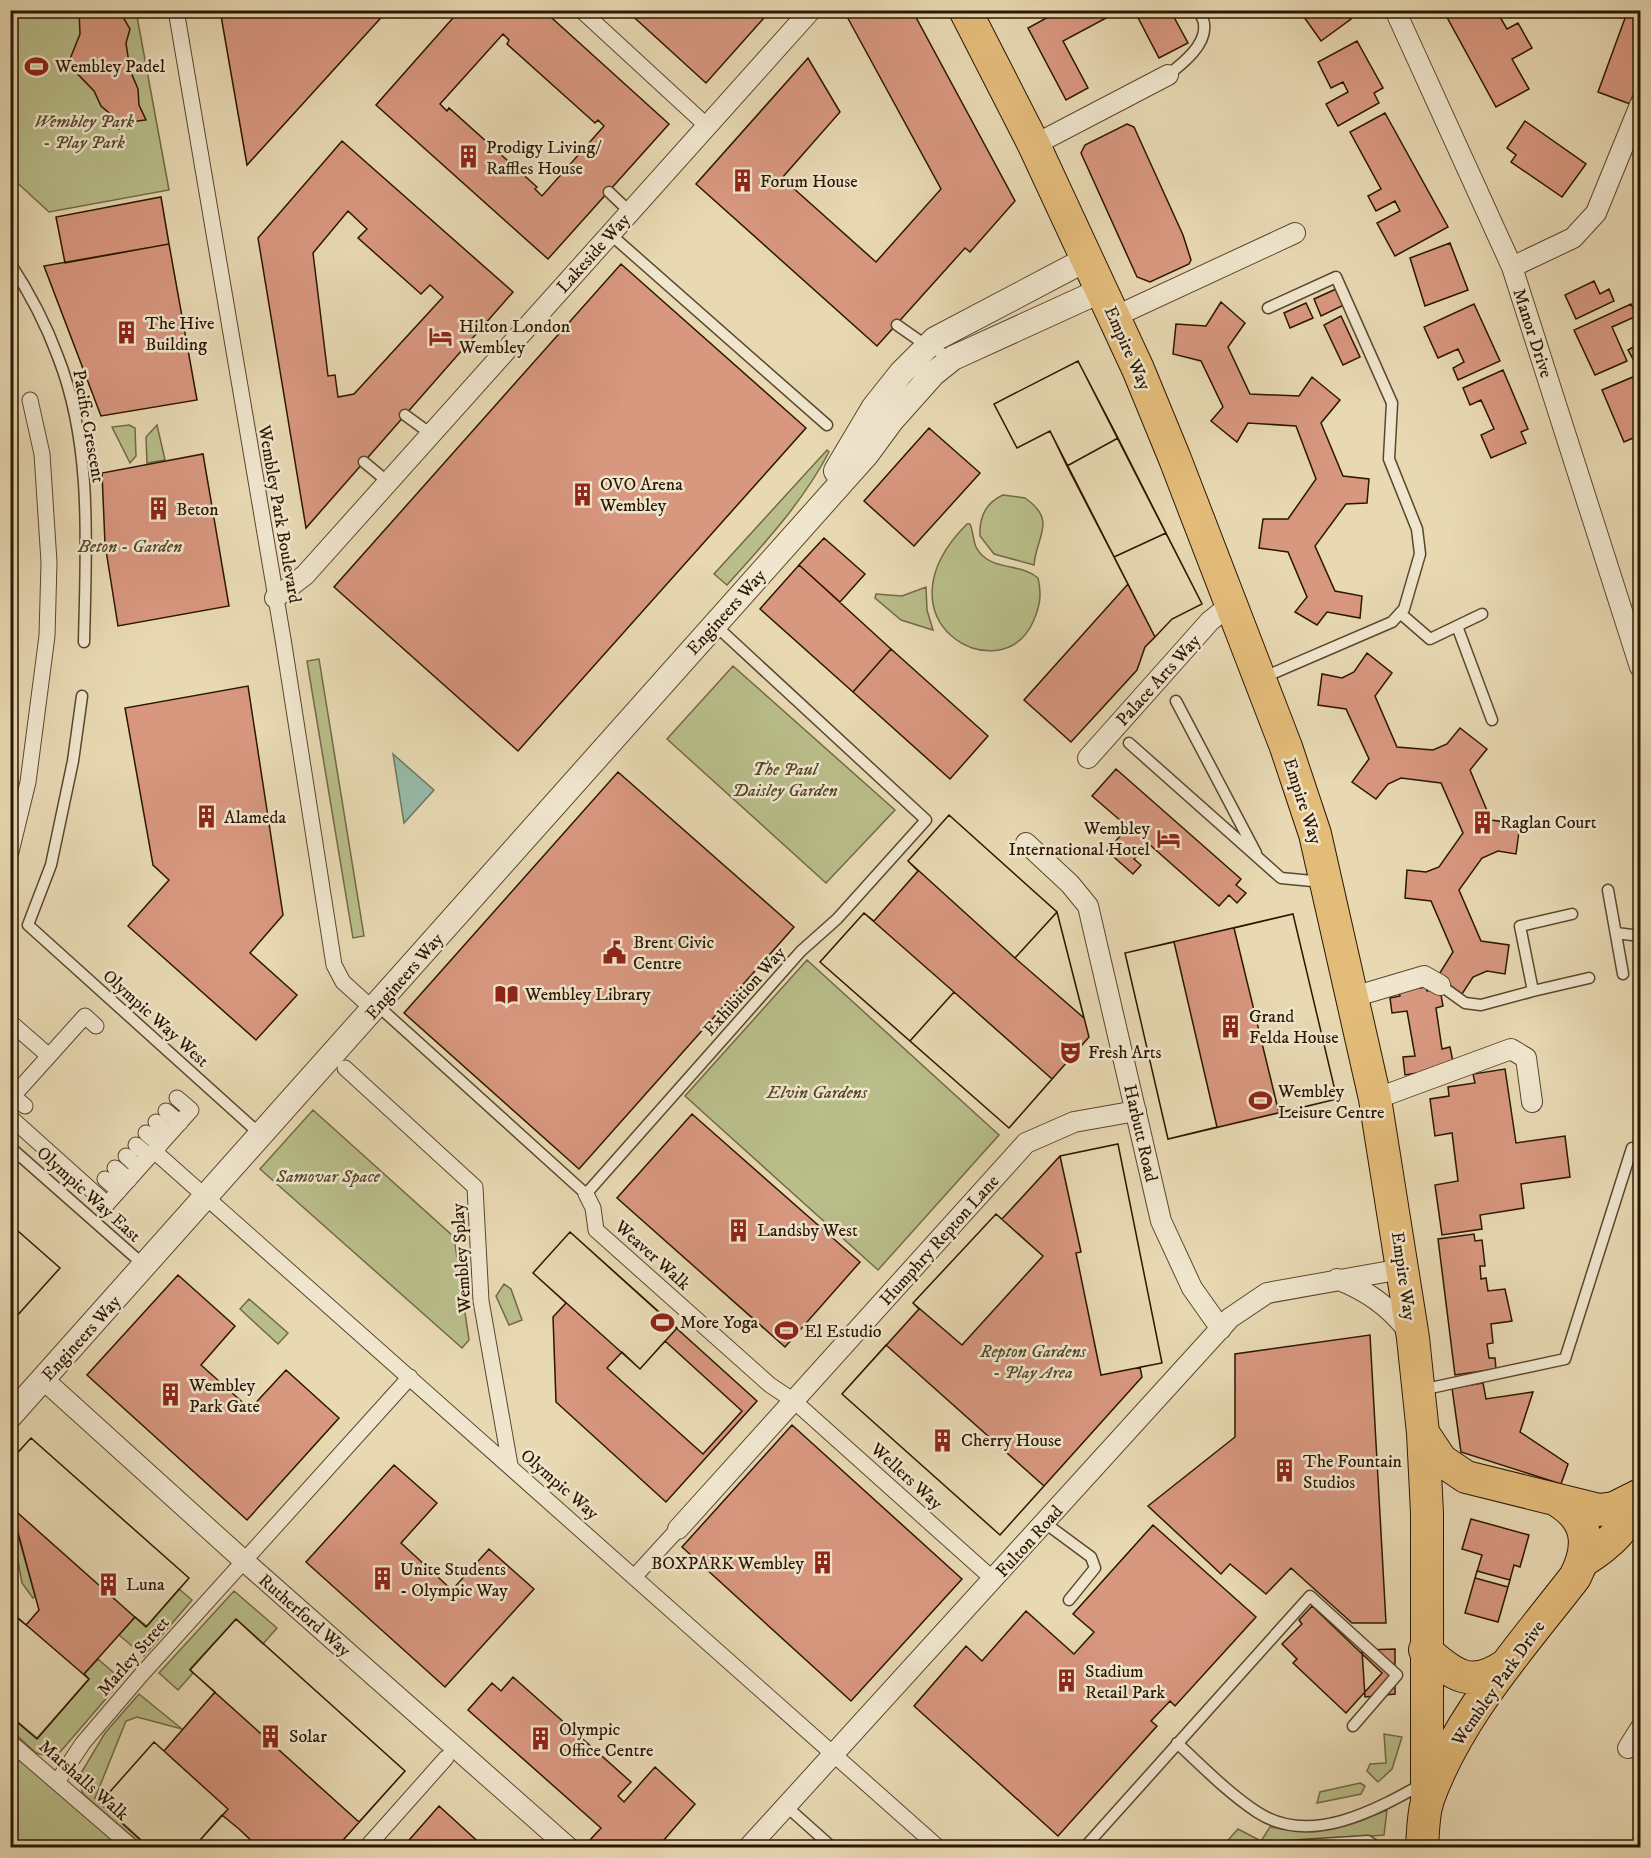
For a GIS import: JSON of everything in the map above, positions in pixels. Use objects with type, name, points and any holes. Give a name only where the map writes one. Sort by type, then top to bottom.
[{"type":"main road","name":"Empire Way","points":[[965,10],[1034,145],[1108,304],[1175,459],[1260,680],[1315,834],[1375,1099],[1413,1338],[1423,1433],[1426,1513],[1427,1793]]},
{"type":"main road","name":"Wembley Park Drive","points":[[1423,1433],[1441,1460],[1466,1477],[1599,1510],[1614,1508],[1641,1496]]},
{"type":"main road","name":"Wembley Park Drive","points":[[1426,1513],[1449,1488],[1465,1481],[1481,1480]]},
{"type":"main road","name":"Wembley Park Drive","points":[[1583,1561],[1612,1541],[1625,1528],[1641,1496]]},
{"type":"main road","name":"Wembley Park Drive","points":[[1422,1848],[1427,1793],[1474,1711],[1506,1665],[1575,1577],[1583,1561],[1586,1539],[1582,1524],[1571,1509],[1558,1501]]},
{"type":"main road","points":[[1425,1650],[1458,1675],[1474,1678],[1490,1676],[1506,1665]]},
{"type":"street","name":"Wembley Park Boulevard","points":[[176,10],[334,965],[343,982],[376,1008]]},
{"type":"street","points":[[581,10],[707,126]]},
{"type":"street","name":"Lakeside Way","points":[[275,598],[305,575],[342,535],[811,10]]},
{"type":"street","name":"Manor Drive","points":[[1395,10],[1512,267],[1641,667]]},
{"type":"street","points":[[1034,145],[1168,75]]},
{"type":"street","points":[[1512,267],[1573,238],[1596,213],[1641,105]]},
{"type":"street","points":[[1108,304],[1295,232]]},
{"type":"street","name":"Engineers Way","points":[[796,533],[874,407],[901,373],[934,339],[1087,259]]},
{"type":"street","name":"Engineers Way","points":[[10,1416],[262,1136],[867,454],[892,420],[933,374],[953,358],[1108,304]]},
{"type":"street","points":[[10,856],[28,782],[47,636],[49,562],[43,466],[30,400]]},
{"type":"street","name":"Palace Arts Way","points":[[1088,758],[1210,621],[1220,613],[1233,610]]},
{"type":"street","name":"Harbutt Road","points":[[1026,843],[1070,884],[1089,906],[1161,1221],[1192,1288],[1221,1329]]},
{"type":"street","points":[[1353,997],[1424,976],[1440,985]]},
{"type":"street","points":[[10,1022],[52,1065],[85,1016],[96,1026]]},
{"type":"street","points":[[1375,1099],[1511,1049],[1526,1058],[1532,1102]]},
{"type":"street","name":"Wembley Splay","points":[[345,1068],[475,1187],[481,1301],[510,1465]]},
{"type":"street","points":[[10,1117],[107,1204],[191,1110],[177,1098]]},
{"type":"street","name":"Humphry Repton Lane","points":[[678,1529],[1026,1143],[1074,1122],[1136,1111]]},
{"type":"street","points":[[136,1145],[162,1142]]},
{"type":"street","points":[[136,1145],[162,1142]]},
{"type":"street","name":"Olympic Way","points":[[162,1142],[207,1197],[636,1576],[939,1848]]},
{"type":"street","points":[[129,1180],[136,1145]]},
{"type":"street","points":[[129,1180],[136,1145]]},
{"type":"street","name":"Weaver Walk","points":[[586,1194],[593,1208],[596,1230],[770,1385],[794,1401]]},
{"type":"street","name":"Fulton Road","points":[[748,1848],[1230,1318],[1267,1293],[1402,1269]]},
{"type":"street","points":[[1337,1279],[1372,1296],[1389,1309],[1413,1338]]},
{"type":"street","name":"Marley Street","points":[[57,1782],[83,1743],[243,1560],[410,1377]]},
{"type":"street","name":"Rutherford Way","points":[[44,1380],[243,1560],[569,1848]]},
{"type":"street","name":"Wellers Way","points":[[794,1401],[994,1580]]},
{"type":"street","points":[[636,1576],[678,1529]]},
{"type":"street","points":[[1628,1748],[1641,1728]]},
{"type":"street","name":"Marshalls Walk","points":[[10,1742],[133,1848]]},
{"type":"street","points":[[366,1848],[446,1758]]},
{"type":"lane","points":[[1168,75],[1187,60],[1201,38],[1204,25],[1198,10]]},
{"type":"lane","points":[[609,192],[630,212]]},
{"type":"lane","points":[[610,234],[827,425]]},
{"type":"lane","name":"Pacific Crescent","points":[[10,263],[59,358],[71,401],[83,467],[86,562],[84,642]]},
{"type":"lane","points":[[1260,680],[1286,666],[1392,622],[1404,609],[1420,554],[1417,529],[1389,459],[1392,403],[1336,278],[1268,308]]},
{"type":"lane","points":[[897,325],[927,346],[953,358]]},
{"type":"lane","points":[[405,415],[431,435]]},
{"type":"lane","points":[[364,462],[388,482]]},
{"type":"lane","points":[[1400,614],[1430,639],[1482,614]]},
{"type":"lane","name":"Exhibition Way","points":[[586,1194],[801,951],[854,900],[926,820],[714,624]]},
{"type":"lane","points":[[1457,626],[1492,720]]},
{"type":"lane","name":"Olympic Way West","points":[[82,696],[73,761],[51,865],[28,925],[262,1136]]},
{"type":"lane","points":[[1176,701],[1259,859]]},
{"type":"lane","points":[[1129,743],[1281,878],[1326,883]]},
{"type":"lane","points":[[1608,890],[1623,974]]},
{"type":"lane","points":[[1533,991],[1520,926],[1572,914]]},
{"type":"lane","points":[[1616,933],[1641,936]]},
{"type":"lane","points":[[1440,985],[1465,1003],[1481,1005],[1588,978]]},
{"type":"lane","points":[[376,1008],[586,1194]]},
{"type":"lane","name":"Olympic Way East","points":[[10,1147],[145,1266]]},
{"type":"lane","points":[[1418,1391],[1564,1359],[1632,1148]]},
{"type":"lane","points":[[1045,1523],[1091,1557],[1095,1568],[1069,1600]]},
{"type":"lane","points":[[1084,1848],[1247,1663],[1310,1596],[1397,1675],[1353,1726]]},
{"type":"lane","points":[[1177,1743],[1258,1813],[1276,1822],[1295,1826],[1328,1824],[1370,1813],[1427,1793]]},
{"type":"lane","points":[[786,1806],[833,1848]]},
{"type":"lane","points":[[1260,1848],[1342,1845],[1368,1841],[1378,1848]]},
{"type":"green space","name":"Wembley Park - Play Park","points":[[10,11],[136,11],[169,190],[49,212],[11,177]]},
{"type":"green space","points":[[129,425],[135,428],[136,456],[130,463],[112,427]]},
{"type":"green space","points":[[157,425],[165,460],[147,463],[146,437]]},
{"type":"green space","points":[[827,450],[829,452],[818,471],[795,505],[727,585],[714,574]]},
{"type":"green space","points":[[1003,495],[1025,498],[1041,514],[1043,529],[1034,565],[994,554],[980,536],[984,511]]},
{"type":"green space","points":[[967,524],[970,524],[976,547],[982,555],[997,564],[1023,570],[1038,578],[1040,600],[1033,622],[1017,642],[995,651],[972,648],[952,636],[937,616],[932,590],[941,559]]},
{"type":"green space","points":[[926,587],[927,610],[933,630],[901,620],[875,598],[876,594],[902,596]]},
{"type":"green space","points":[[319,659],[364,936],[353,938],[307,661]]},
{"type":"green space","name":"The Paul Daisley Garden","points":[[733,666],[895,810],[826,883],[667,739]]},
{"type":"green space","name":"Elvin Gardens","points":[[807,960],[999,1135],[878,1270],[685,1096]]},
{"type":"green space","name":"Samovar Space","points":[[313,1110],[454,1237],[469,1340],[462,1348],[260,1169]]},
{"type":"green space","points":[[504,1284],[511,1289],[522,1320],[509,1325],[496,1296]]},
{"type":"green space","points":[[249,1299],[288,1333],[278,1344],[240,1309]]},
{"type":"green space","points":[[19,1539],[35,1596],[33,1598],[22,1583],[17,1556],[11,1552],[11,1540]]},
{"type":"green space","points":[[179,1589],[192,1600],[144,1656],[119,1635],[135,1617],[147,1626]]},
{"type":"green space","points":[[234,1591],[277,1628],[263,1644],[236,1619],[190,1669],[193,1673],[178,1690],[159,1673]]},
{"type":"green space","points":[[98,1659],[122,1680],[55,1758],[36,1753],[11,1730],[11,1716],[37,1738],[89,1679],[84,1674]]},
{"type":"green space","points":[[139,1694],[182,1729],[137,1717],[126,1721],[95,1798],[149,1847],[144,1847],[83,1794],[78,1778],[105,1733]]},
{"type":"green space","points":[[1384,1734],[1402,1737],[1392,1769],[1378,1782],[1367,1771],[1370,1764],[1386,1763]]},
{"type":"green space","points":[[11,1741],[140,1847],[11,1847]]},
{"type":"green space","points":[[1360,1783],[1365,1786],[1361,1794],[1317,1803],[1320,1792]]},
{"type":"green space","points":[[1387,1810],[1384,1835],[1221,1848],[1238,1829],[1261,1841],[1270,1827],[1317,1831],[1343,1826]]},
{"type":"shaded area","points":[[393,754],[434,790],[404,823]]},
{"type":"building","points":[[119,10],[130,29],[126,43],[130,70],[138,89],[139,105],[146,120],[129,122],[119,129],[115,118],[101,106],[94,91],[68,64],[80,34],[79,11]]},
{"type":"building","points":[[220,10],[388,10],[247,165]]},
{"type":"building","name":"Prodigy Living/ Raffles House","points":[[460,10],[543,10],[669,124],[548,259],[376,105]],"holes":[[[503,34],[509,40],[507,44],[595,123],[598,120],[604,126],[542,196],[535,189],[537,187],[449,108],[447,111],[440,104]]]},
{"type":"building","points":[[626,10],[771,10],[706,83]]},
{"type":"building","name":"Forum House","points":[[848,10],[912,10],[1015,201],[970,252],[965,248],[877,346],[696,184],[808,58],[840,112],[782,178],[876,262],[941,189],[845,13]]},
{"type":"building","points":[[1061,10],[1121,10],[1063,41],[1088,88],[1066,100],[1028,28]]},
{"type":"building","points":[[1134,10],[1170,10],[1188,43],[1159,58]]},
{"type":"building","points":[[1299,10],[1344,10],[1351,19],[1321,41]]},
{"type":"building","points":[[1443,10],[1496,10],[1507,29],[1518,23],[1532,48],[1512,59],[1529,89],[1496,107]]},
{"type":"building","points":[[1628,10],[1640,10],[1640,76],[1630,104],[1598,92]]},
{"type":"building","points":[[1357,41],[1383,88],[1374,93],[1379,103],[1338,126],[1326,104],[1348,92],[1343,82],[1331,88],[1318,62]]},
{"type":"building","points":[[1385,113],[1448,227],[1395,256],[1377,223],[1400,211],[1395,201],[1376,211],[1368,196],[1381,189],[1350,132]]},
{"type":"building","points":[[1525,121],[1586,164],[1562,197],[1511,162],[1516,155],[1507,148]]},
{"type":"building","points":[[1127,124],[1134,127],[1183,235],[1191,260],[1189,264],[1150,282],[1137,277],[1081,153],[1085,145]]},
{"type":"building","name":"Hilton London Wembley","points":[[342,141],[513,292],[306,528],[258,238]],"holes":[[[348,211],[367,229],[358,238],[421,294],[430,285],[443,297],[354,394],[338,397],[335,375],[328,376],[313,253]]]},
{"type":"building","points":[[161,197],[169,244],[65,263],[56,217]]},
{"type":"building","points":[[1450,243],[1468,290],[1425,306],[1410,258]]},
{"type":"building","name":"The Hive Building","points":[[169,244],[197,400],[101,416],[44,266]]},
{"type":"building","name":"OVO Arena Wembley","points":[[621,264],[806,428],[518,751],[334,587]]},
{"type":"building","points":[[1594,281],[1600,294],[1609,289],[1614,301],[1576,319],[1565,295]]},
{"type":"building","points":[[1336,289],[1344,305],[1321,316],[1314,299]]},
{"type":"building","points":[[1221,302],[1245,323],[1228,347],[1250,394],[1299,396],[1312,377],[1340,400],[1321,423],[1343,476],[1369,479],[1367,503],[1346,504],[1315,546],[1335,591],[1362,596],[1360,618],[1327,612],[1317,625],[1295,612],[1307,597],[1288,552],[1259,548],[1263,519],[1288,519],[1316,479],[1296,426],[1248,423],[1237,442],[1211,421],[1223,407],[1201,361],[1173,354],[1176,324],[1206,326]]},
{"type":"building","points":[[1306,303],[1313,318],[1290,328],[1284,313]]},
{"type":"building","points":[[1474,304],[1500,361],[1458,380],[1453,368],[1464,362],[1458,349],[1438,358],[1424,327]]},
{"type":"building","points":[[1631,304],[1637,316],[1612,327],[1627,361],[1595,375],[1574,330]]},
{"type":"building","points":[[1341,316],[1360,357],[1343,365],[1324,325]]},
{"type":"building","points":[[1640,343],[1640,361],[1638,356],[1633,359],[1628,350]]},
{"type":"building","points":[[1078,361],[1202,604],[1172,619],[1155,637],[1050,431],[1017,448],[994,404]]},
{"type":"building","points":[[1078,361],[1118,438],[1067,466],[1050,431],[1017,448],[994,404]]},
{"type":"building","points":[[1503,370],[1528,429],[1521,432],[1526,443],[1491,458],[1481,435],[1494,429],[1481,400],[1470,405],[1463,388]]},
{"type":"building","points":[[1640,374],[1640,435],[1624,442],[1602,390]]},
{"type":"building","points":[[929,428],[980,473],[914,546],[864,501]]},
{"type":"building","points":[[1118,438],[1166,533],[1114,557],[1067,466]]},
{"type":"building","name":"Beton","points":[[203,454],[229,606],[118,626],[105,544],[102,473]]},
{"type":"building","points":[[1166,533],[1202,604],[1172,619],[1155,637],[1114,557]]},
{"type":"building","points":[[824,538],[865,574],[840,602],[799,565]]},
{"type":"building","points":[[799,565],[891,649],[853,692],[760,609]]},
{"type":"building","points":[[1128,584],[1155,637],[1145,647],[1137,670],[1071,742],[1024,700]]},
{"type":"building","points":[[891,649],[988,736],[950,779],[853,692]]},
{"type":"building","name":"Raglan Court","points":[[1367,653],[1392,673],[1375,696],[1397,747],[1433,750],[1447,744],[1460,728],[1487,749],[1470,770],[1491,820],[1520,824],[1516,854],[1498,851],[1482,858],[1459,890],[1481,941],[1509,945],[1505,974],[1487,971],[1473,977],[1462,994],[1438,976],[1453,952],[1431,901],[1405,898],[1407,870],[1426,872],[1439,867],[1463,833],[1441,783],[1401,778],[1388,784],[1376,799],[1352,782],[1369,759],[1346,709],[1318,705],[1322,674],[1342,678],[1354,672]]},
{"type":"building","name":"Alameda","points":[[248,686],[283,915],[250,953],[297,995],[256,1040],[128,926],[169,880],[153,865],[125,708]]},
{"type":"building","name":"Wembley International Hotel","points":[[1116,769],[1241,879],[1236,885],[1246,893],[1237,903],[1229,895],[1219,906],[1141,837],[1147,845],[1134,859],[1141,865],[1133,874],[1107,851],[1128,827],[1092,796]]},
{"type":"building","name":"Brent Civic Centre","points":[[618,772],[794,927],[579,1169],[404,1013]]},
{"type":"building","points":[[949,815],[1057,912],[1015,958],[908,861]]},
{"type":"building","points":[[949,815],[1057,912],[1089,1037],[1009,1128],[820,962],[864,913],[874,921],[918,871],[908,861]]},
{"type":"building","points":[[1057,912],[1084,1018],[1015,958]]},
{"type":"building","points":[[864,913],[954,992],[910,1041],[820,962]]},
{"type":"building","points":[[1293,914],[1337,1099],[1279,1113],[1234,928]]},
{"type":"building","name":"Grand Felda House","points":[[1293,914],[1337,1099],[1168,1139],[1125,953]]},
{"type":"building","points":[[1174,942],[1217,1127],[1168,1139],[1125,953]]},
{"type":"building","points":[[1426,987],[1427,991],[1440,989],[1443,1006],[1436,1008],[1442,1049],[1450,1047],[1454,1067],[1405,1075],[1403,1057],[1415,1056],[1407,1011],[1392,1013],[1390,998],[1400,996],[1399,991]]},
{"type":"building","points":[[954,992],[1052,1079],[1009,1128],[910,1041]]},
{"type":"building","points":[[1505,1069],[1516,1143],[1565,1136],[1570,1177],[1521,1184],[1524,1208],[1480,1215],[1482,1229],[1442,1235],[1435,1185],[1458,1181],[1452,1133],[1435,1136],[1430,1099],[1449,1096],[1448,1087],[1475,1083],[1473,1074]]},
{"type":"building","name":"Landsby West","points":[[692,1114],[860,1262],[785,1347],[617,1198]]},
{"type":"building","points":[[1118,1144],[1162,1363],[1101,1375],[1076,1253],[1081,1252],[1060,1156]]},
{"type":"building","points":[[1118,1144],[1162,1363],[1140,1367],[1142,1377],[1000,1535],[842,1394],[919,1309],[913,1303],[996,1214],[1002,1219],[1060,1156]]},
{"type":"building","points":[[996,1214],[1043,1256],[962,1345],[913,1303]]},
{"type":"building","points":[[10,1224],[60,1268],[15,1318],[10,1314]]},
{"type":"building","points":[[10,1224],[60,1268],[15,1318],[10,1319]]},
{"type":"building","points":[[570,1232],[677,1328],[640,1369],[533,1273]]},
{"type":"building","points":[[570,1232],[757,1401],[666,1502],[556,1402],[553,1317],[566,1303],[533,1273]]},
{"type":"building","points":[[1474,1234],[1475,1241],[1482,1240],[1485,1266],[1480,1266],[1481,1279],[1486,1278],[1488,1291],[1505,1289],[1512,1321],[1491,1324],[1493,1343],[1487,1344],[1489,1358],[1495,1358],[1496,1369],[1455,1375],[1438,1239]]},
{"type":"building","name":"Wembley Park Gate","points":[[178,1275],[235,1326],[201,1365],[250,1409],[286,1370],[339,1418],[247,1520],[87,1375]]},
{"type":"building","name":"The Fountain Studios","points":[[1370,1335],[1386,1623],[1352,1623],[1291,1568],[1266,1594],[1230,1564],[1221,1574],[1148,1506],[1235,1437],[1235,1354]]},
{"type":"building","points":[[665,1341],[742,1411],[703,1454],[607,1368],[622,1352],[640,1369]]},
{"type":"building","name":"Cherry House","points":[[886,1345],[1044,1486],[1000,1535],[842,1394]]},
{"type":"building","points":[[1483,1383],[1486,1399],[1533,1392],[1520,1432],[1568,1464],[1561,1484],[1461,1452],[1452,1388]]},
{"type":"building","name":"BOXPARK Wembley","points":[[792,1425],[962,1579],[851,1701],[682,1547]]},
{"type":"building","points":[[31,1438],[189,1578],[146,1627],[10,1506],[10,1461]]},
{"type":"building","name":"Luna","points":[[31,1438],[189,1578],[146,1627],[135,1617],[84,1674],[89,1679],[37,1739],[10,1716],[10,1612],[26,1625],[39,1610],[14,1518],[18,1513],[10,1506],[10,1461]]},
{"type":"building","name":"Unite Students - Olympic Way","points":[[394,1465],[437,1503],[401,1543],[452,1590],[489,1549],[534,1589],[445,1687],[306,1562]]},
{"type":"building","points":[[1471,1519],[1529,1535],[1520,1567],[1514,1565],[1508,1587],[1475,1578],[1482,1555],[1462,1549]]},
{"type":"building","name":"Stadium Retail Park","points":[[1153,1525],[1256,1617],[1175,1706],[1170,1701],[1151,1721],[1157,1726],[1058,1836],[914,1706],[966,1646],[982,1661],[1026,1611],[1074,1654],[1094,1632],[1073,1614]]},
{"type":"building","points":[[1477,1571],[1510,1580],[1498,1622],[1465,1613]]},
{"type":"building","points":[[1312,1606],[1382,1673],[1346,1713],[1293,1663],[1297,1659],[1282,1644],[1302,1624],[1299,1620]]},
{"type":"building","points":[[10,1611],[89,1679],[37,1739],[10,1716]]},
{"type":"building","points":[[236,1619],[405,1771],[359,1822],[190,1670]]},
{"type":"building","name":"Solar","points":[[236,1619],[405,1771],[336,1848],[149,1848],[100,1803],[154,1742],[164,1751],[215,1692],[190,1670]]},
{"type":"building","points":[[1395,1649],[1395,1694],[1365,1697],[1362,1650]]},
{"type":"building","name":"Olympic Office Centre","points":[[513,1677],[631,1782],[618,1796],[624,1802],[655,1767],[695,1804],[657,1848],[599,1848],[590,1840],[601,1828],[468,1710],[492,1683],[501,1691]]},
{"type":"building","points":[[154,1742],[228,1809],[193,1848],[149,1848],[100,1803]]},
{"type":"building","points":[[439,1806],[485,1848],[402,1848]]},
{"type":"building","points":[[222,1815],[239,1829],[259,1848],[193,1848]]},
{"type":"place","name":"Wembley Padel","points":[[37,66]]},
{"type":"place","name":"Prodigy Living/ Raffles House","points":[[468,157]]},
{"type":"place","name":"Forum House","points":[[742,181]]},
{"type":"place","name":"The Hive Building","points":[[127,333]]},
{"type":"place","name":"Hilton London Wembley","points":[[441,336]]},
{"type":"place","name":"OVO Arena Wembley","points":[[582,494]]},
{"type":"place","name":"Beton","points":[[158,509]]},
{"type":"place","name":"Alameda","points":[[206,817]]},
{"type":"place","name":"Raglan Court","points":[[1482,822]]},
{"type":"place","name":"Wembley International Hotel","points":[[1168,838]]},
{"type":"place","name":"Brent Civic Centre","points":[[615,952]]},
{"type":"place","name":"Wembley Library","points":[[507,994]]},
{"type":"place","name":"Grand Felda House","points":[[1231,1026]]},
{"type":"place","name":"Fresh Arts","points":[[1070,1052]]},
{"type":"place","name":"Wembley Leisure Centre","points":[[1260,1101]]},
{"type":"place","name":"Landsby West","points":[[739,1230]]},
{"type":"place","name":"More Yoga","points":[[662,1322]]},
{"type":"place","name":"El Estudio","points":[[786,1331]]},
{"type":"place","name":"Wembley Park Gate","points":[[171,1395]]},
{"type":"place","name":"Cherry House","points":[[943,1440]]},
{"type":"place","name":"The Fountain Studios","points":[[1285,1471]]},
{"type":"place","name":"BOXPARK Wembley","points":[[822,1563]]},
{"type":"place","name":"Unite Students - Olympic Way","points":[[382,1579]]},
{"type":"place","name":"Luna","points":[[108,1584]]},
{"type":"place","name":"Stadium Retail Park","points":[[1067,1681]]},
{"type":"place","name":"Solar","points":[[271,1736]]},
{"type":"place","name":"Olympic Office Centre","points":[[541,1739]]},
{"type":"park label","name":"Beton - Garden","points":[[130,546]]},
{"type":"park label","name":"Repton Gardens - Play Area","points":[[1033,1361]]}]
